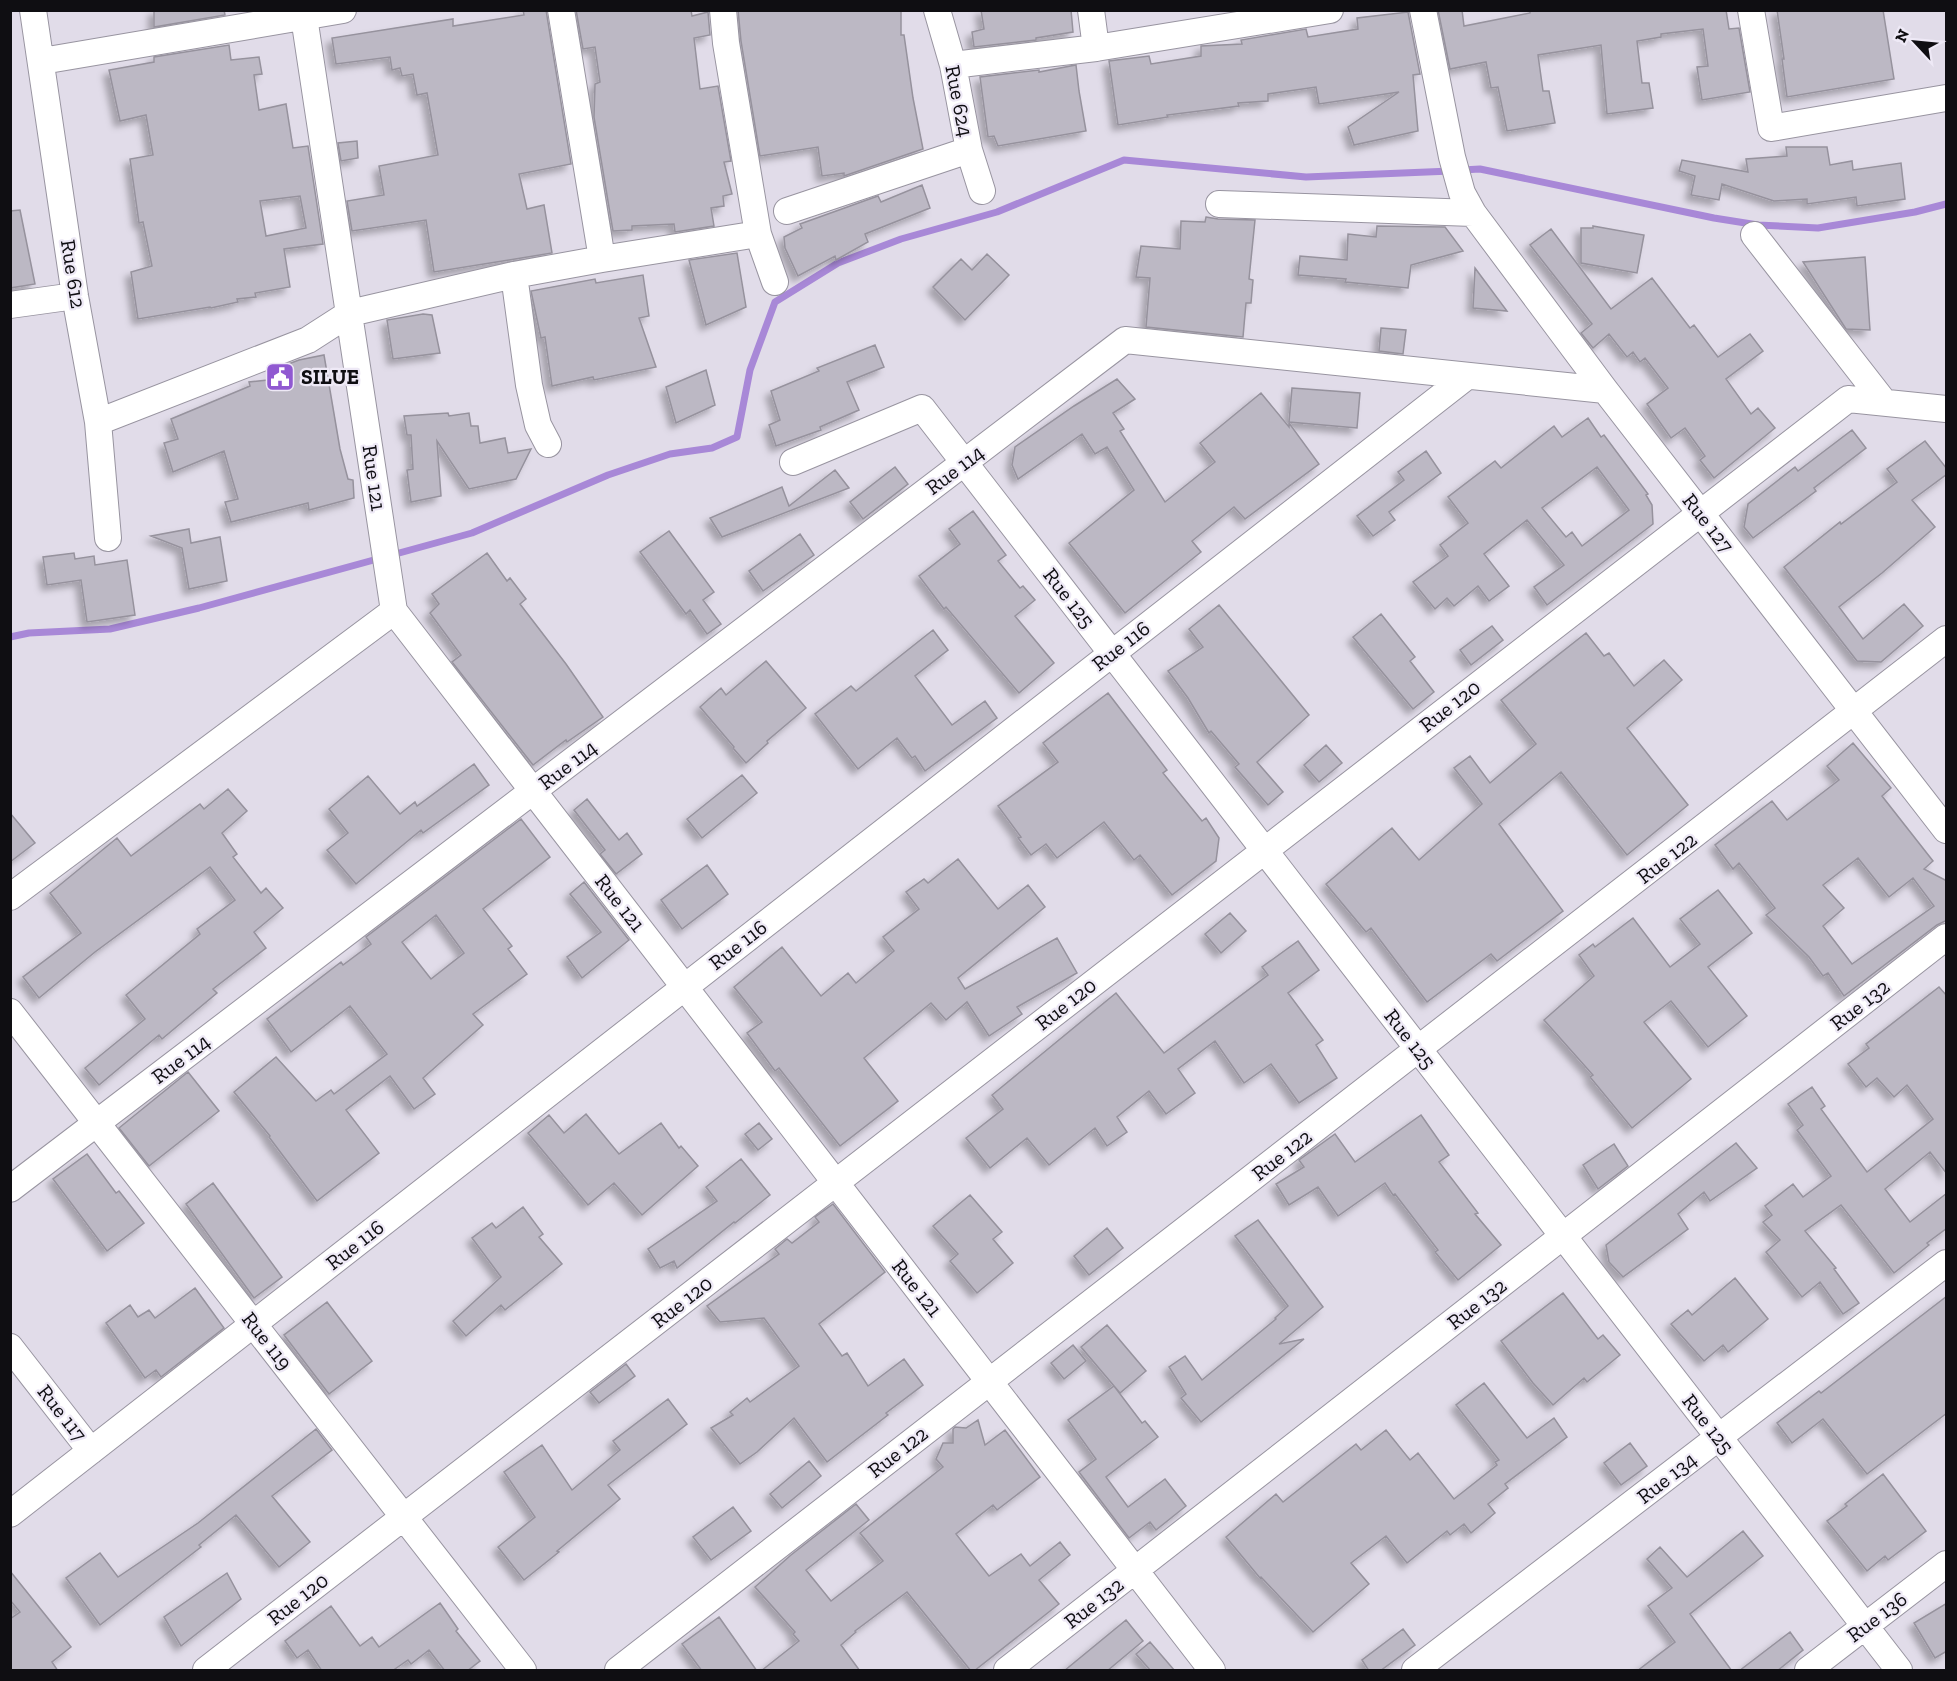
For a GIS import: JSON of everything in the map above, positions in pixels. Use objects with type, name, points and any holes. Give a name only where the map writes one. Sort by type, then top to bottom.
[{"type":"street","name":"Rue 612","points":[[33,10],[75,296],[98,422],[108,538]]},
{"type":"street","points":[[42,61],[344,10]]},
{"type":"street","points":[[561,10],[602,259]]},
{"type":"street","points":[[723,10],[726,43],[758,234],[775,282]]},
{"type":"street","name":"Rue 624","points":[[937,10],[953,65],[969,150],[982,190]]},
{"type":"street","points":[[1091,10],[1096,48]]},
{"type":"street","points":[[953,65],[1096,48],[1264,16],[1330,10]]},
{"type":"street","points":[[1219,204],[1467,203],[1452,157],[1423,10]]},
{"type":"street","points":[[1751,10],[1771,128],[1947,98]]},
{"type":"street","name":"Rue 121","points":[[304,17],[394,611],[1212,1671]]},
{"type":"street","points":[[787,211],[969,150]]},
{"type":"street","name":"Rue 127","points":[[1467,203],[1605,390],[1947,830]]},
{"type":"street","points":[[98,422],[308,340],[350,313],[514,275],[758,234]]},
{"type":"street","points":[[1754,235],[1884,402]]},
{"type":"street","points":[[514,275],[529,385],[538,425],[548,444]]},
{"type":"street","points":[[10,305],[75,296]]},
{"type":"street","name":"Rue 114","points":[[10,1189],[1125,340],[1466,377]]},
{"type":"street","points":[[1466,377],[1605,390]]},
{"type":"street","name":"Rue 116","points":[[10,1514],[1466,377]]},
{"type":"street","name":"Rue 120","points":[[206,1671],[1848,399],[1947,409]]},
{"type":"street","name":"Rue 125","points":[[793,462],[922,408],[1899,1671]]},
{"type":"street","points":[[10,897],[394,611]]},
{"type":"street","name":"Rue 122","points":[[618,1671],[1947,639]]},
{"type":"street","name":"Rue 132","points":[[1007,1671],[1947,937]]},
{"type":"street","name":"Rue 119","points":[[10,1012],[523,1671]]},
{"type":"street","name":"Rue 134","points":[[1415,1671],[1947,1263]]},
{"type":"street","name":"Rue 117","points":[[10,1347],[91,1451]]},
{"type":"street","name":"Rue 136","points":[[1808,1671],[1947,1564]]},
{"type":"building","points":[[154,10],[224,10],[225,15],[154,27]]},
{"type":"building","points":[[523,10],[546,10],[571,164],[519,174],[527,209],[544,205],[552,253],[434,272],[426,220],[352,231],[347,201],[384,195],[379,166],[438,155],[427,93],[417,95],[413,74],[402,76],[400,68],[392,70],[390,57],[336,64],[332,38],[453,19],[453,26],[524,15]]},
{"type":"building","points":[[576,10],[691,10],[692,16],[708,12],[710,35],[694,38],[700,89],[718,86],[731,161],[724,162],[732,194],[723,196],[724,206],[711,208],[714,226],[675,232],[674,224],[632,226],[632,230],[613,231],[594,117],[595,84],[600,82],[595,47],[583,49]]},
{"type":"building","points":[[738,10],[901,10],[901,35],[904,35],[923,149],[844,176],[844,173],[822,176],[818,147],[760,156]]},
{"type":"building","points":[[981,10],[1071,10],[1073,32],[1036,38],[1036,40],[974,47],[972,32],[984,29]]},
{"type":"building","points":[[1438,10],[1462,10],[1464,26],[1530,13],[1530,10],[1726,10],[1729,29],[1739,28],[1750,92],[1702,100],[1697,67],[1708,66],[1703,29],[1661,34],[1661,37],[1637,41],[1642,83],[1649,83],[1653,108],[1607,114],[1601,45],[1538,55],[1543,91],[1549,91],[1555,123],[1507,131],[1498,87],[1491,88],[1486,62],[1450,69]]},
{"type":"building","points":[[1777,10],[1883,10],[1894,79],[1787,97]]},
{"type":"building","points":[[1408,12],[1420,74],[1413,75],[1418,131],[1354,145],[1348,127],[1399,92],[1319,104],[1316,87],[1268,94],[1268,101],[1238,103],[1239,106],[1167,115],[1168,117],[1118,125],[1109,61],[1149,56],[1151,64],[1201,56],[1201,46],[1242,44],[1241,40],[1306,29],[1308,37],[1358,29],[1357,18]]},
{"type":"building","points":[[229,45],[231,60],[259,57],[262,74],[254,75],[259,110],[286,104],[293,148],[308,146],[323,244],[284,249],[290,287],[255,293],[256,297],[237,299],[238,302],[211,308],[138,319],[131,272],[152,266],[143,222],[139,223],[130,159],[153,155],[146,115],[120,121],[109,70],[154,62],[154,57]],"holes":[[[300,196],[306,228],[266,236],[260,201]]]},
{"type":"building","points":[[1076,65],[1086,131],[998,146],[994,136],[988,137],[980,77],[1039,70],[1039,72]]},
{"type":"building","points":[[357,141],[358,158],[341,161],[338,143]]},
{"type":"building","points":[[1786,147],[1827,147],[1830,165],[1852,161],[1853,170],[1901,163],[1905,199],[1857,206],[1856,197],[1807,204],[1807,199],[1774,201],[1722,184],[1719,200],[1691,195],[1695,176],[1679,171],[1682,160],[1748,172],[1746,159],[1787,156]]},
{"type":"building","points":[[922,185],[930,208],[865,234],[868,242],[836,260],[835,256],[798,276],[785,248],[784,237],[802,228],[800,224],[878,196],[881,202]]},
{"type":"building","points":[[20,210],[35,284],[10,288],[10,211]]},
{"type":"building","points":[[1206,217],[1255,220],[1249,279],[1253,280],[1251,303],[1246,303],[1243,337],[1146,327],[1150,278],[1136,277],[1141,246],[1180,249],[1181,221],[1205,222]]},
{"type":"building","points":[[1377,226],[1445,227],[1463,251],[1411,265],[1408,288],[1298,275],[1300,256],[1347,260],[1348,234],[1376,237]]},
{"type":"building","points":[[1593,226],[1644,235],[1637,273],[1581,263],[1581,228],[1593,228]]},
{"type":"building","points":[[1551,229],[1611,309],[1652,278],[1690,328],[1694,325],[1718,357],[1750,334],[1763,351],[1726,379],[1751,414],[1758,408],[1775,428],[1714,478],[1700,460],[1705,456],[1685,428],[1671,438],[1647,404],[1668,388],[1645,358],[1640,362],[1633,352],[1627,357],[1609,334],[1593,348],[1581,333],[1592,324],[1530,245]]},
{"type":"building","points":[[737,253],[746,307],[706,325],[689,260]]},
{"type":"building","points":[[987,254],[1009,275],[965,320],[933,287],[961,259],[972,270]]},
{"type":"building","points":[[1865,257],[1870,330],[1846,329],[1803,262]]},
{"type":"building","points":[[1475,268],[1507,311],[1473,308]]},
{"type":"building","points":[[643,275],[649,316],[639,318],[656,367],[552,386],[545,337],[541,338],[531,291],[595,279],[596,283]]},
{"type":"building","points":[[423,314],[432,315],[440,353],[393,359],[387,320]]},
{"type":"building","points":[[1381,328],[1406,330],[1403,354],[1379,351]]},
{"type":"building","points":[[875,345],[884,367],[847,382],[859,410],[820,427],[821,430],[776,446],[769,425],[780,420],[771,391],[819,371],[817,368]]},
{"type":"building","points":[[324,355],[340,449],[348,479],[353,480],[354,498],[309,510],[308,503],[231,522],[225,502],[238,499],[224,451],[173,472],[164,443],[178,439],[171,419],[250,386],[249,382],[277,379],[275,369],[299,360]]},
{"type":"building","points":[[706,370],[715,405],[676,423],[666,387]]},
{"type":"building","points":[[1117,379],[1135,399],[1113,413],[1124,429],[1120,431],[1165,502],[1215,462],[1200,443],[1261,393],[1289,427],[1289,423],[1319,464],[1245,519],[1234,507],[1192,541],[1201,552],[1125,613],[1069,543],[1134,490],[1107,447],[1095,454],[1082,434],[1018,479],[1012,465],[1015,447]]},
{"type":"building","points":[[1292,388],[1360,393],[1357,428],[1289,422]]},
{"type":"building","points":[[448,413],[449,416],[469,413],[471,426],[478,426],[480,443],[505,438],[508,453],[531,449],[516,479],[469,489],[437,441],[441,496],[411,502],[407,470],[413,469],[411,435],[407,435],[404,416]]},
{"type":"building","points":[[1588,418],[1601,437],[1604,435],[1648,494],[1646,495],[1652,505],[1653,524],[1547,605],[1534,587],[1564,565],[1527,520],[1484,554],[1509,586],[1489,601],[1478,586],[1454,606],[1447,598],[1435,609],[1413,582],[1448,556],[1440,545],[1468,523],[1448,497],[1495,461],[1501,468],[1554,426],[1562,437]],"holes":[[[1597,467],[1629,510],[1582,546],[1572,532],[1566,537],[1542,508]]]},
{"type":"building","points":[[1852,430],[1866,448],[1814,488],[1816,491],[1753,538],[1744,527],[1748,504],[1795,467],[1798,471]]},
{"type":"building","points":[[1925,441],[1947,469],[1947,474],[1912,500],[1935,527],[1839,607],[1863,639],[1904,604],[1923,626],[1881,662],[1857,661],[1784,567],[1840,522],[1841,524],[1897,482],[1887,469]]},
{"type":"building","points":[[1426,451],[1441,473],[1389,512],[1395,520],[1373,536],[1357,516],[1404,480],[1398,472]]},
{"type":"building","points":[[895,467],[908,484],[863,519],[850,502]]},
{"type":"building","points":[[835,470],[849,488],[722,537],[710,518],[782,487],[789,506]]},
{"type":"building","points":[[973,511],[1006,555],[998,561],[1020,588],[1023,586],[1035,600],[1015,616],[1054,663],[1019,693],[946,607],[944,609],[919,576],[960,544],[949,529]]},
{"type":"building","points":[[189,529],[191,543],[220,537],[227,581],[189,589],[182,548],[151,536]]},
{"type":"building","points":[[669,531],[714,592],[703,600],[721,624],[707,634],[690,610],[686,614],[640,552]]},
{"type":"building","points":[[800,534],[814,555],[763,591],[749,571]]},
{"type":"building","points":[[74,553],[75,559],[94,556],[95,565],[127,560],[135,615],[87,622],[81,580],[47,585],[43,557]]},
{"type":"building","points":[[487,553],[507,581],[510,578],[526,599],[520,604],[603,717],[567,742],[566,740],[533,765],[452,662],[461,655],[430,613],[439,604],[432,594]]},
{"type":"building","points":[[1219,605],[1309,715],[1257,762],[1283,792],[1268,805],[1235,767],[1239,764],[1211,731],[1209,733],[1168,671],[1203,647],[1189,629]]},
{"type":"building","points":[[1381,614],[1415,657],[1410,661],[1434,692],[1413,709],[1353,637]]},
{"type":"building","points":[[1492,626],[1503,640],[1471,665],[1460,650]]},
{"type":"building","points":[[933,630],[948,650],[915,676],[952,725],[985,701],[997,718],[925,771],[915,756],[912,758],[897,738],[858,769],[815,714],[851,686],[856,691]]},
{"type":"building","points":[[1586,633],[1604,656],[1609,653],[1634,686],[1664,660],[1682,680],[1627,728],[1688,805],[1627,855],[1561,772],[1499,824],[1563,911],[1497,961],[1491,954],[1427,1002],[1371,928],[1366,932],[1326,884],[1392,828],[1419,860],[1482,804],[1454,768],[1470,756],[1490,783],[1536,744],[1501,700]]},
{"type":"building","points":[[766,661],[806,708],[767,741],[768,743],[746,763],[700,707],[721,688],[726,695]]},
{"type":"building","points":[[1108,693],[1167,770],[1163,773],[1202,821],[1206,818],[1219,838],[1216,861],[1172,895],[1140,855],[1134,860],[1104,822],[1057,858],[1046,844],[1031,855],[998,806],[1058,762],[1043,743]]},
{"type":"building","points":[[1853,743],[1891,788],[1882,796],[1933,861],[1924,869],[1947,881],[1947,922],[1937,925],[1844,996],[1828,973],[1823,976],[1809,957],[1766,915],[1775,908],[1739,863],[1733,869],[1715,845],[1772,801],[1787,820],[1839,780],[1827,766]],"holes":[[[1858,858],[1889,897],[1913,878],[1934,906],[1852,964],[1823,926],[1844,908],[1823,885]]]},
{"type":"building","points":[[1326,745],[1342,763],[1319,782],[1304,765]]},
{"type":"building","points":[[474,764],[489,785],[423,833],[421,830],[356,884],[327,850],[348,833],[329,809],[368,776],[400,814],[415,802],[417,806]]},
{"type":"building","points":[[742,775],[757,793],[702,838],[687,819]]},
{"type":"building","points":[[228,789],[247,811],[222,833],[237,854],[233,857],[261,893],[266,888],[283,908],[254,932],[266,948],[213,989],[217,993],[162,1039],[159,1035],[99,1085],[85,1068],[145,1019],[126,995],[200,934],[197,929],[235,900],[210,867],[95,952],[39,998],[23,977],[81,933],[50,893],[117,838],[131,856],[200,804],[204,809]]},
{"type":"building","points":[[587,799],[619,840],[627,833],[642,854],[616,874],[600,854],[605,850],[574,810]]},
{"type":"building","points":[[10,813],[35,843],[10,862]]},
{"type":"building","points":[[521,819],[550,857],[483,909],[512,946],[508,949],[527,974],[473,1014],[483,1025],[423,1078],[435,1094],[414,1109],[390,1076],[346,1110],[379,1153],[317,1201],[270,1136],[234,1092],[276,1057],[316,1101],[331,1090],[334,1094],[387,1054],[350,1006],[291,1052],[267,1019],[341,962],[343,965],[371,944],[366,937]],"holes":[[[436,915],[464,953],[431,979],[402,942]]]},
{"type":"building","points":[[958,859],[998,909],[1028,885],[1045,907],[958,978],[965,989],[1057,938],[1077,973],[1017,1007],[1022,1014],[989,1036],[967,1002],[946,1020],[931,1003],[864,1058],[898,1101],[840,1146],[779,1068],[775,1071],[747,1033],[762,1022],[734,987],[782,947],[821,996],[848,973],[856,983],[894,951],[883,937],[919,909],[906,892],[924,879],[928,883]]},
{"type":"building","points":[[707,865],[728,894],[682,929],[661,900]]},
{"type":"building","points":[[584,882],[629,940],[582,978],[567,957],[601,932],[570,894]]},
{"type":"building","points":[[1718,890],[1752,933],[1708,967],[1747,1016],[1708,1047],[1671,1001],[1644,1022],[1691,1079],[1632,1128],[1590,1077],[1593,1075],[1544,1020],[1594,976],[1579,955],[1593,944],[1595,947],[1633,918],[1670,967],[1700,944],[1680,919]]},
{"type":"building","points":[[1230,913],[1246,931],[1221,953],[1205,934]]},
{"type":"building","points":[[1298,941],[1319,970],[1288,993],[1323,1040],[1316,1045],[1337,1078],[1299,1103],[1271,1064],[1244,1083],[1215,1041],[1178,1069],[1195,1093],[1166,1114],[1149,1091],[1117,1117],[1127,1132],[1107,1146],[1095,1128],[1049,1165],[1027,1138],[990,1168],[966,1138],[1003,1109],[992,1095],[1116,993],[1164,1053],[1268,975],[1262,967]]},
{"type":"building","points":[[1939,987],[1947,996],[1947,1174],[1930,1152],[1885,1189],[1910,1222],[1947,1193],[1947,1228],[1894,1273],[1841,1205],[1805,1231],[1836,1268],[1834,1269],[1859,1303],[1843,1314],[1820,1282],[1802,1297],[1766,1252],[1780,1240],[1763,1222],[1772,1215],[1765,1206],[1793,1184],[1803,1197],[1831,1176],[1797,1130],[1803,1125],[1788,1104],[1812,1087],[1825,1106],[1821,1109],[1867,1172],[1933,1119],[1907,1085],[1894,1097],[1877,1078],[1866,1087],[1848,1064],[1869,1048],[1866,1044]]},
{"type":"building","points":[[188,1072],[219,1111],[149,1166],[119,1128]]},
{"type":"building","points":[[586,1114],[619,1154],[661,1123],[679,1148],[681,1146],[698,1166],[642,1215],[614,1183],[588,1205],[528,1133],[549,1115],[564,1133]]},
{"type":"building","points":[[1421,1115],[1449,1155],[1439,1162],[1478,1213],[1475,1214],[1501,1245],[1458,1280],[1435,1252],[1438,1250],[1385,1183],[1338,1216],[1318,1187],[1289,1205],[1276,1184],[1304,1167],[1299,1160],[1335,1134],[1355,1162]]},
{"type":"building","points":[[759,1123],[772,1139],[758,1150],[745,1134]]},
{"type":"building","points":[[1736,1143],[1757,1168],[1710,1201],[1704,1192],[1678,1214],[1688,1229],[1623,1277],[1609,1262],[1606,1245]]},
{"type":"building","points":[[1614,1144],[1628,1166],[1598,1189],[1583,1165]]},
{"type":"building","points":[[87,1154],[116,1193],[119,1191],[144,1223],[107,1251],[53,1179]]},
{"type":"building","points":[[741,1159],[770,1195],[677,1268],[674,1261],[660,1268],[648,1249],[717,1201],[706,1187]]},
{"type":"building","points":[[213,1183],[282,1277],[254,1298],[186,1204]]},
{"type":"building","points":[[970,1195],[1002,1232],[993,1239],[1013,1263],[977,1293],[950,1261],[958,1254],[933,1226]]},
{"type":"building","points":[[833,1204],[885,1272],[819,1324],[842,1356],[847,1353],[868,1386],[904,1359],[923,1385],[827,1462],[794,1418],[757,1452],[740,1464],[711,1428],[733,1415],[730,1412],[747,1398],[750,1402],[799,1366],[764,1318],[720,1322],[707,1306],[779,1254],[775,1249],[787,1239],[792,1243],[819,1222],[815,1217]]},
{"type":"building","points":[[523,1207],[543,1234],[539,1237],[562,1264],[505,1310],[501,1305],[466,1336],[453,1321],[501,1277],[472,1238],[492,1223],[496,1228]]},
{"type":"building","points":[[1258,1220],[1323,1307],[1279,1344],[1304,1339],[1201,1422],[1181,1398],[1186,1394],[1169,1367],[1185,1356],[1202,1380],[1276,1319],[1288,1306],[1235,1236]]},
{"type":"building","points":[[1107,1228],[1123,1248],[1089,1275],[1074,1256]]},
{"type":"building","points":[[1735,1278],[1768,1319],[1728,1352],[1723,1345],[1704,1361],[1671,1324],[1688,1310],[1692,1315]]},
{"type":"building","points":[[195,1288],[224,1328],[161,1377],[156,1370],[145,1378],[106,1323],[130,1305],[138,1317],[149,1310],[155,1318]]},
{"type":"building","points":[[1563,1293],[1598,1339],[1603,1335],[1620,1355],[1587,1382],[1584,1378],[1553,1405],[1501,1341]]},
{"type":"building","points":[[1947,1296],[1947,1413],[1867,1474],[1823,1419],[1792,1443],[1777,1423],[1819,1391],[1821,1393]]},
{"type":"building","points":[[327,1302],[372,1361],[329,1394],[284,1335]]},
{"type":"building","points":[[1107,1325],[1146,1371],[1120,1393],[1081,1347]]},
{"type":"building","points":[[1073,1345],[1086,1361],[1064,1379],[1051,1363]]},
{"type":"building","points":[[626,1364],[635,1376],[599,1403],[590,1392]]},
{"type":"building","points":[[1484,1383],[1527,1438],[1554,1418],[1567,1437],[1505,1484],[1508,1488],[1488,1504],[1495,1513],[1471,1533],[1464,1524],[1450,1535],[1447,1531],[1407,1563],[1386,1536],[1351,1563],[1369,1584],[1313,1632],[1260,1578],[1226,1537],[1276,1494],[1283,1502],[1356,1444],[1361,1450],[1386,1430],[1410,1460],[1418,1453],[1454,1499],[1497,1465],[1495,1462],[1499,1460],[1456,1405]]},
{"type":"building","points":[[1114,1386],[1142,1423],[1145,1421],[1158,1437],[1106,1477],[1128,1507],[1165,1479],[1186,1506],[1156,1530],[1150,1522],[1129,1538],[1079,1472],[1096,1459],[1068,1420]]},
{"type":"building","points":[[668,1399],[687,1424],[608,1485],[620,1499],[524,1580],[498,1547],[535,1517],[504,1472],[542,1445],[572,1490],[620,1450],[613,1441]]},
{"type":"building","points":[[978,1420],[985,1445],[1005,1430],[1040,1477],[997,1510],[993,1505],[956,1534],[989,1576],[1021,1554],[1030,1566],[1060,1542],[1070,1555],[1039,1580],[1059,1604],[974,1671],[971,1671],[907,1592],[855,1631],[841,1645],[860,1671],[761,1671],[799,1641],[793,1634],[795,1632],[755,1587],[791,1555],[856,1504],[869,1520],[806,1570],[831,1601],[883,1561],[860,1533],[943,1467],[936,1459],[943,1443],[953,1443],[955,1427],[966,1428]]},
{"type":"building","points":[[316,1429],[332,1450],[272,1496],[310,1542],[279,1567],[236,1515],[199,1545],[201,1547],[100,1625],[66,1578],[100,1553],[118,1577],[198,1523]]},
{"type":"building","points":[[1630,1443],[1647,1466],[1621,1485],[1604,1463]]},
{"type":"building","points":[[809,1461],[821,1476],[782,1508],[770,1494]]},
{"type":"building","points":[[1883,1474],[1926,1531],[1888,1560],[1885,1556],[1867,1571],[1827,1521]]},
{"type":"building","points":[[733,1507],[751,1531],[711,1560],[693,1537]]},
{"type":"building","points":[[1743,1531],[1763,1556],[1690,1614],[1732,1671],[1637,1671],[1675,1642],[1648,1606],[1672,1588],[1647,1559],[1660,1547],[1687,1577]]},
{"type":"building","points":[[10,1571],[71,1647],[52,1662],[58,1671],[10,1671],[10,1619],[20,1612],[10,1600]]},
{"type":"building","points":[[227,1573],[241,1599],[181,1646],[164,1617]]},
{"type":"building","points":[[440,1603],[458,1629],[456,1631],[480,1661],[467,1671],[445,1671],[429,1650],[411,1664],[408,1660],[392,1671],[322,1671],[308,1650],[297,1658],[285,1641],[331,1606],[360,1646],[372,1637],[379,1647]]},
{"type":"building","points":[[1947,1603],[1947,1651],[1935,1658],[1914,1623]]},
{"type":"building","points":[[719,1617],[757,1671],[702,1671],[682,1644]]},
{"type":"building","points":[[1126,1620],[1143,1641],[1107,1671],[1064,1671]]},
{"type":"building","points":[[1403,1629],[1415,1645],[1380,1671],[1369,1671],[1362,1660]]},
{"type":"building","points":[[1790,1632],[1803,1650],[1777,1671],[1739,1671]]},
{"type":"building","points":[[1150,1642],[1175,1671],[1151,1671],[1136,1654]]},
{"type":"waterway","points":[[10,637],[29,633],[110,629],[199,608],[472,533],[608,475],[670,454],[712,448],[737,437],[750,370],[775,302],[838,263],[901,239],[997,212],[1124,160],[1306,177],[1451,171]]},
{"type":"waterway","points":[[1462,170],[1480,169],[1714,218],[1758,225],[1818,228],[1915,212],[1946,204]]},
{"type":"place","name":"SILUE","points":[[280,377]]}]
